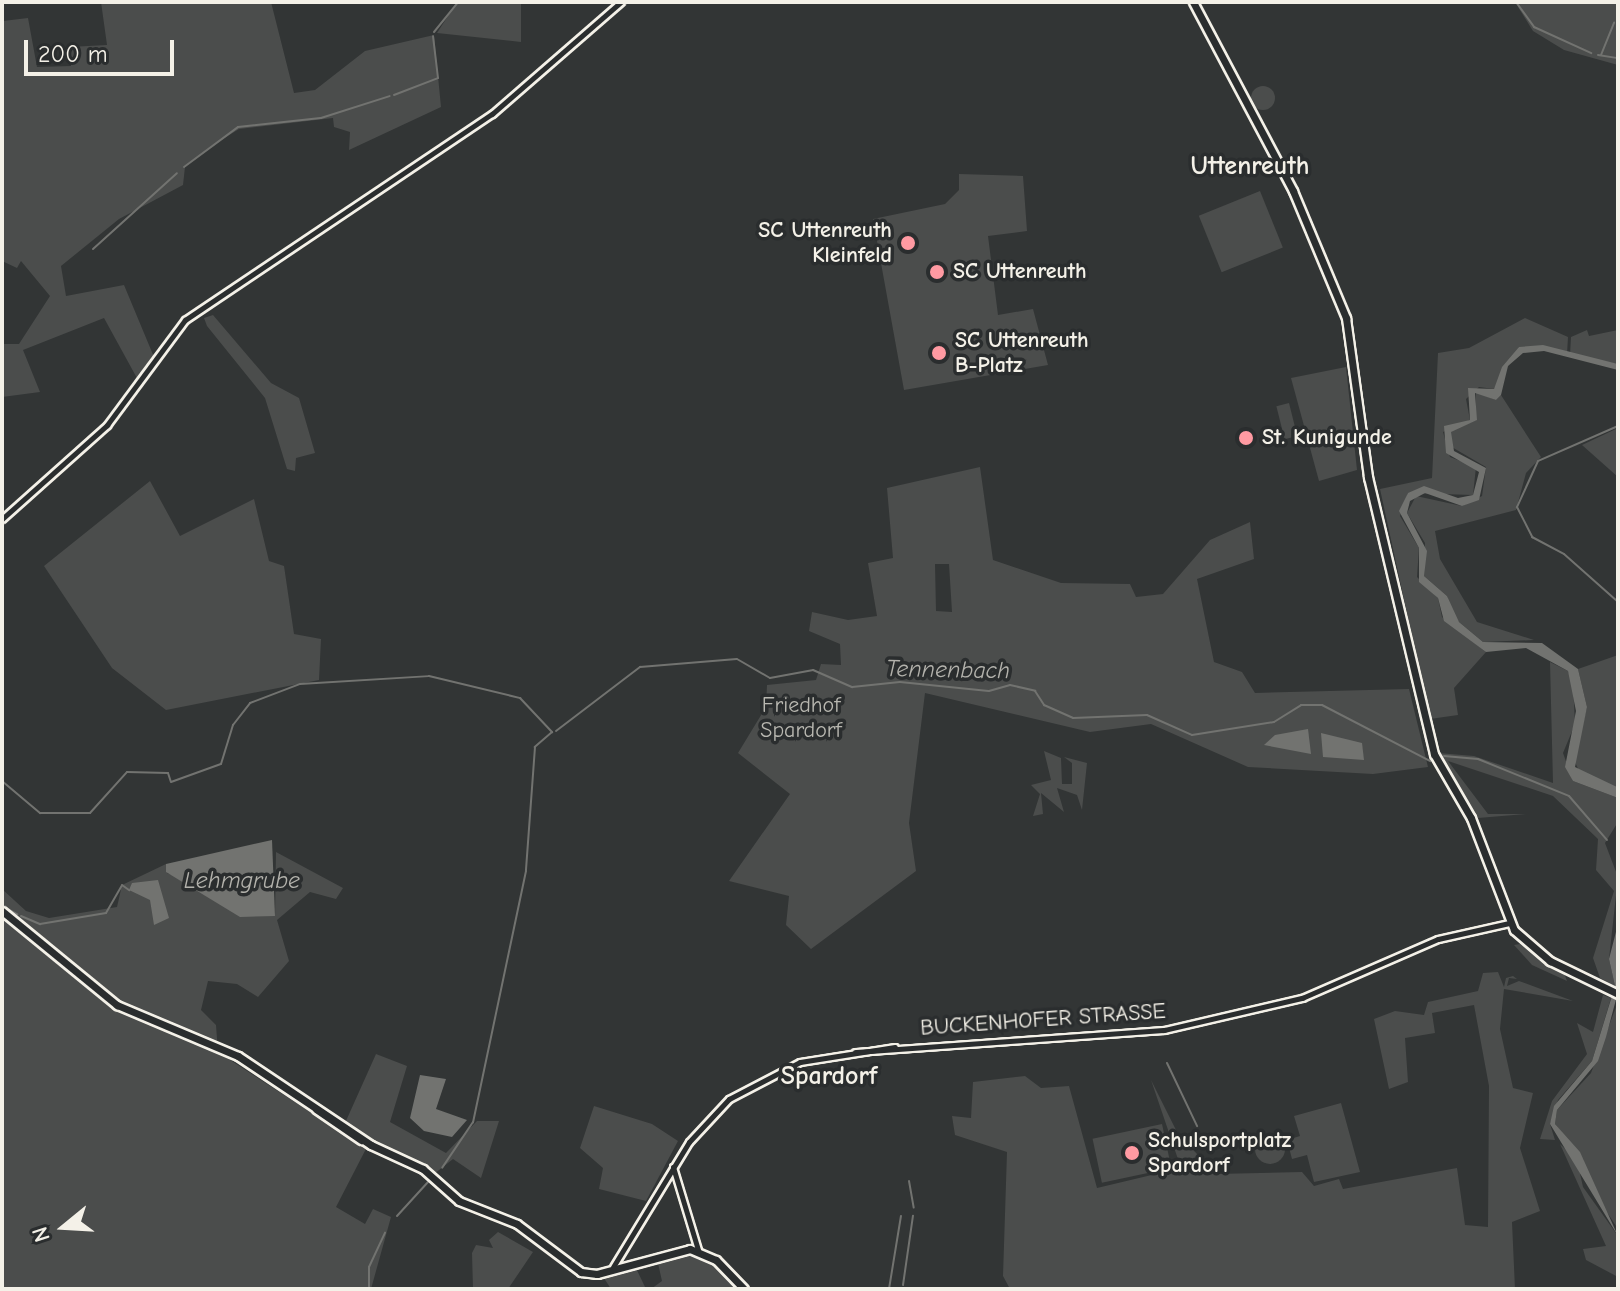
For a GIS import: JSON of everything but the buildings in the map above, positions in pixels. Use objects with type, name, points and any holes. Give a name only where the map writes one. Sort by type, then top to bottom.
[{"type":"main road","points":[[1193,2],[1293,191],[1346,318],[1377,516],[1430,743],[1471,818],[1509,923],[1550,961],[1618,994]]},
{"type":"main road","points":[[2,911],[117,1005],[259,1068],[309,1102],[336,1116],[364,1141]]},
{"type":"main road","points":[[309,1102],[334,1126],[416,1165],[482,1212],[517,1224],[585,1273],[698,1250],[716,1260],[744,1289]]},
{"type":"main road","points":[[334,1126],[336,1116]]},
{"type":"main road","points":[[334,1126],[344,1123]]},
{"type":"street","points":[[2,519],[107,425],[185,320],[492,114],[621,2]]},
{"type":"street","name":"BUCKENHOFER STRASSE","points":[[613,1267],[673,1166],[742,1089],[800,1062],[898,1047],[1164,1030],[1302,998],[1438,939],[1509,923]]},
{"type":"street","points":[[673,1166],[698,1250]]},
{"type":"green space","points":[[2,2],[3,21],[28,18],[37,67],[71,66],[69,47],[107,45],[101,2],[271,2],[294,93],[315,90],[365,51],[434,35],[441,107],[349,150],[350,132],[334,127],[333,118],[239,129],[210,147],[185,167],[183,185],[119,219],[61,266],[66,296],[124,285],[154,357],[138,380],[104,318],[23,350],[40,392],[2,397],[2,344],[19,344],[50,296],[21,261],[17,268],[2,261]]},
{"type":"green space","points":[[457,2],[521,2],[521,42],[437,33]]},
{"type":"green space","points":[[1515,2],[1618,2],[1618,65],[1564,50],[1533,31]]},
{"type":"green space","points":[[1263,86],[1274,93],[1275,98],[1268,109],[1263,110],[1252,103],[1251,98],[1258,87]]},
{"type":"green space","name":"SC Uttenreuth","points":[[959,174],[1023,176],[1027,231],[988,236],[998,315],[1033,309],[1048,365],[904,390],[873,219],[945,204],[959,190]]},
{"type":"green space","points":[[1260,191],[1283,248],[1222,272],[1199,216]]},
{"type":"green space","points":[[213,315],[271,383],[299,398],[315,453],[296,458],[295,471],[287,469],[265,398],[207,326],[204,318]]},
{"type":"green space","points":[[1525,318],[1568,337],[1567,354],[1519,347],[1494,389],[1479,387],[1466,399],[1470,420],[1443,432],[1450,457],[1476,467],[1473,495],[1408,493],[1400,516],[1419,548],[1417,577],[1438,598],[1442,617],[1486,652],[1454,688],[1458,715],[1430,719],[1380,489],[1432,478],[1438,353],[1469,348]]},
{"type":"green space","points":[[1587,330],[1589,336],[1618,330],[1618,364],[1570,355],[1571,337]]},
{"type":"green space","points":[[1346,367],[1357,470],[1319,481],[1291,378]]},
{"type":"green space","points":[[1476,392],[1496,400],[1501,395],[1541,457],[1526,473],[1516,510],[1435,531],[1440,559],[1477,622],[1534,640],[1483,642],[1453,617],[1447,596],[1424,576],[1425,543],[1407,513],[1416,496],[1462,506],[1482,496],[1486,467],[1450,446],[1451,431],[1476,420]]},
{"type":"green space","points":[[1289,403],[1297,436],[1285,439],[1276,406]]},
{"type":"green space","points":[[1618,428],[1618,477],[1582,445]]},
{"type":"green space","name":"Friedhof Spardorf","points":[[980,467],[993,560],[1061,583],[1130,584],[1136,597],[1163,594],[1210,540],[1250,522],[1254,559],[1197,579],[1214,662],[1242,672],[1255,693],[1409,689],[1428,767],[1373,774],[1248,767],[1151,724],[1090,732],[925,693],[909,823],[916,871],[811,949],[786,925],[789,896],[729,881],[790,794],[738,753],[766,707],[767,685],[816,680],[821,664],[841,665],[840,644],[809,631],[812,612],[848,620],[877,616],[868,563],[893,558],[887,488]],"holes":[[[935,564],[949,564],[952,612],[936,611]]]},
{"type":"green space","points":[[150,481],[180,536],[254,499],[269,561],[284,566],[294,634],[321,639],[319,680],[166,710],[112,668],[44,566]]},
{"type":"green space","points":[[1618,655],[1618,788],[1580,773],[1574,760],[1587,707],[1578,669]]},
{"type":"green space","points":[[1550,662],[1568,671],[1573,684],[1575,724],[1563,753],[1573,781],[1618,798],[1618,822],[1605,843],[1618,877],[1609,959],[1615,986],[1600,978],[1593,958],[1614,891],[1596,870],[1598,839],[1553,796],[1448,761],[1488,814],[1526,814],[1478,818],[1438,753],[1474,756],[1553,783]]},
{"type":"green space","points":[[1044,751],[1061,758],[1062,784],[1072,784],[1072,763],[1064,757],[1087,763],[1082,810],[1077,795],[1057,788],[1064,812],[1041,793],[1043,814],[1033,816],[1040,794],[1031,785],[1051,780]]},
{"type":"green space","points":[[276,852],[343,888],[336,899],[310,892],[277,920],[289,961],[258,997],[237,984],[208,981],[201,1010],[216,1025],[218,1052],[341,1132],[376,1054],[407,1066],[390,1122],[446,1153],[477,1121],[499,1121],[481,1178],[453,1159],[429,1178],[368,1145],[336,1207],[365,1224],[373,1209],[391,1217],[371,1289],[2,1289],[2,889],[26,911],[49,918],[117,907],[122,885],[166,864],[167,873],[275,916]]},
{"type":"green space","points":[[1520,944],[1564,973],[1567,981],[1532,965],[1514,945]]},
{"type":"green space","points":[[1498,972],[1504,987],[1506,978],[1513,976],[1517,979],[1509,978],[1507,986],[1519,981],[1573,1001],[1504,989],[1500,1029],[1513,1088],[1533,1093],[1520,1148],[1540,1211],[1512,1222],[1515,1289],[1010,1289],[1003,1276],[1007,1152],[955,1135],[952,1116],[971,1118],[973,1082],[1025,1076],[1041,1088],[1069,1086],[1097,1188],[1181,1168],[1151,1080],[1178,1134],[1216,1174],[1302,1172],[1314,1186],[1339,1179],[1343,1189],[1457,1168],[1465,1225],[1488,1227],[1489,1086],[1474,1005],[1432,1013],[1435,1033],[1405,1038],[1408,1082],[1389,1089],[1374,1019],[1395,1011],[1424,1015],[1428,1002],[1478,991],[1483,973]]},
{"type":"green space","points":[[1603,995],[1611,998],[1592,1061],[1558,1100],[1550,1124],[1555,1140],[1540,1139],[1552,1101],[1587,1054],[1577,1023],[1593,1032]]},
{"type":"green space","points":[[1618,1002],[1618,1229],[1589,1185],[1583,1159],[1555,1124],[1557,1110],[1591,1073]]},
{"type":"green space","points":[[1341,1103],[1360,1172],[1314,1182],[1307,1155],[1292,1159],[1287,1140],[1300,1136],[1294,1116]]},
{"type":"green space","points":[[594,1106],[652,1124],[678,1141],[646,1201],[599,1189],[603,1168],[580,1148]]},
{"type":"green space","name":"Schulsportplatz Spardorf","points":[[1162,1124],[1171,1168],[1102,1183],[1093,1139]]},
{"type":"green space","points":[[1270,1134],[1276,1135],[1284,1143],[1284,1155],[1276,1163],[1270,1164],[1264,1163],[1256,1155],[1255,1149],[1256,1143],[1264,1135]]},
{"type":"green space","points":[[1560,1144],[1577,1160],[1583,1187],[1618,1236],[1618,1277],[1586,1260],[1583,1249],[1606,1246]]},
{"type":"green space","points":[[498,1232],[533,1252],[508,1289],[473,1289],[472,1253],[476,1245],[493,1248],[489,1240]]},
{"type":"green space","points":[[699,1251],[741,1289],[651,1289],[662,1281],[657,1259]]},
{"type":"green space","points":[[634,1264],[646,1289],[611,1289],[602,1275]]},
{"type":"water","points":[[1543,345],[1618,364],[1618,370],[1544,351],[1523,353],[1508,366],[1501,395],[1496,400],[1475,393],[1477,420],[1451,432],[1454,451],[1486,468],[1479,500],[1462,506],[1425,493],[1410,501],[1407,513],[1427,551],[1424,576],[1447,596],[1459,622],[1483,642],[1542,643],[1578,669],[1587,707],[1575,767],[1617,787],[1618,798],[1573,781],[1565,767],[1576,711],[1568,671],[1526,648],[1486,652],[1444,621],[1438,598],[1419,582],[1419,548],[1399,511],[1408,493],[1424,486],[1458,498],[1473,495],[1479,472],[1446,453],[1444,426],[1470,420],[1468,388],[1494,389],[1502,367],[1519,347]]},
{"type":"water","points":[[1308,729],[1311,754],[1264,745],[1275,735]]},
{"type":"water","points":[[1321,733],[1362,743],[1364,760],[1323,757]]},
{"type":"water","name":"Lehmgrube","points":[[272,840],[275,916],[240,917],[166,872],[166,864]]},
{"type":"water","points":[[158,880],[169,918],[154,925],[150,900],[129,890],[132,883]]},
{"type":"water","points":[[1618,924],[1618,992],[1606,1037],[1598,1061],[1557,1110],[1555,1124],[1580,1152],[1618,1236],[1550,1124],[1554,1106],[1592,1061],[1615,986],[1609,959]]},
{"type":"water","points":[[420,1075],[446,1079],[436,1109],[467,1120],[452,1137],[424,1131],[410,1118]]},
{"type":"waterway","points":[[434,32],[458,2]]},
{"type":"waterway","points":[[1516,2],[1534,27],[1591,53]]},
{"type":"waterway","points":[[1601,55],[1614,22]]},
{"type":"waterway","points":[[394,95],[438,78],[433,36]]},
{"type":"waterway","points":[[1598,55],[1618,58]]},
{"type":"waterway","points":[[184,167],[238,127],[321,118],[390,96]]},
{"type":"waterway","points":[[93,249],[177,173]]},
{"type":"waterway","points":[[1618,426],[1538,461],[1517,507],[1532,537],[1564,554],[1618,602]]},
{"type":"waterway","name":"Tennenbach","points":[[556,731],[640,667],[737,659],[770,678],[813,670],[852,687],[900,682],[989,691],[1010,685],[1035,691],[1044,705],[1073,718],[1147,715],[1192,735],[1274,722],[1301,705],[1322,705],[1430,761]]},
{"type":"waterway","points":[[2,781],[40,813],[90,813],[127,772],[168,773],[171,782],[221,764],[233,725],[250,703],[300,684],[429,676],[520,698],[552,732],[535,747],[526,871],[473,1122],[442,1168]]},
{"type":"waterway","name":"Tennenbach","points":[[1444,756],[1478,759],[1569,796],[1607,840]]},
{"type":"waterway","points":[[21,916],[40,924],[106,913],[122,885],[129,890]]},
{"type":"waterway","points":[[6,908],[17,914]]},
{"type":"waterway","points":[[1167,1063],[1197,1126]]},
{"type":"waterway","points":[[909,1181],[914,1208]]},
{"type":"waterway","name":"Tennenbach","points":[[397,1216],[428,1182]]},
{"type":"waterway","points":[[889,1289],[901,1216]]},
{"type":"waterway","points":[[903,1285],[913,1216]]},
{"type":"waterway","name":"Tennenbach","points":[[369,1289],[369,1267],[385,1232]]},
{"type":"place","name":"SC Uttenreuth Kleinfeld","points":[[908,243]]},
{"type":"place","name":"SC Uttenreuth","points":[[937,272]]},
{"type":"place","name":"SC Uttenreuth B-Platz","points":[[939,353]]},
{"type":"place","name":"St. Kunigunde","points":[[1246,438]]},
{"type":"place","name":"Schulsportplatz Spardorf","points":[[1132,1153]]},
{"type":"district","name":"Uttenreuth","points":[[1250,167]]},
{"type":"district","name":"Spardorf","points":[[829,1077]]}]
